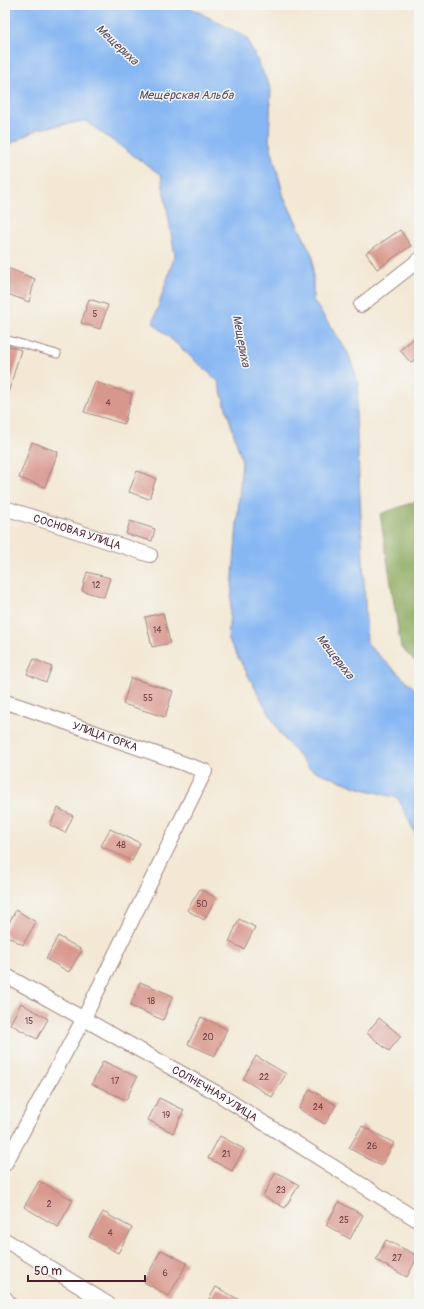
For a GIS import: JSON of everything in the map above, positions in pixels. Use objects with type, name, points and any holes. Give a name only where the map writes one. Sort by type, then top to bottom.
[{"type":"street","points":[[361,305],[419,260]]},
{"type":"street","name":"СОСНОВАЯ УЛИЦА","points":[[5,508],[150,555]]},
{"type":"street","name":"УЛИЦА ГОРКА","points":[[5,702],[29,709],[205,771],[84,1018]]},
{"type":"street","name":"СОЛНЕЧНАЯ УЛИЦА","points":[[5,975],[215,1092],[419,1221]]},
{"type":"street","points":[[5,1164],[84,1018]]},
{"type":"street","points":[[5,1240],[108,1304]]},
{"type":"street","points":[[5,1298],[9,1304]]},
{"type":"lane","points":[[5,338],[57,354]]},
{"type":"green space","points":[[419,500],[419,665],[401,648],[380,514]]},
{"type":"water","name":"Мещёрская Альба","points":[[5,5],[185,5],[246,37],[271,89],[269,140],[284,197],[313,257],[313,300],[348,353],[359,384],[356,413],[367,644],[419,693],[419,841],[398,798],[359,788],[310,769],[281,735],[228,639],[242,461],[218,381],[153,323],[175,255],[161,175],[85,121],[38,129],[5,147]]},
{"type":"building","points":[[400,230],[411,246],[377,269],[366,253]]},
{"type":"building","points":[[5,267],[35,279],[29,302],[5,293]]},
{"type":"building","points":[[89,299],[108,305],[100,329],[81,323]]},
{"type":"building","points":[[419,334],[419,356],[411,363],[400,350]]},
{"type":"building","points":[[5,345],[21,350],[8,393],[5,392]]},
{"type":"building","points":[[95,382],[132,394],[124,424],[84,412]]},
{"type":"building","points":[[32,442],[58,452],[45,487],[19,478]]},
{"type":"building","points":[[137,471],[156,478],[149,499],[129,492]]},
{"type":"building","points":[[130,521],[155,529],[152,541],[126,534]]},
{"type":"building","points":[[87,572],[110,578],[104,597],[82,591]]},
{"type":"building","points":[[163,613],[170,643],[152,647],[145,617]]},
{"type":"building","points":[[34,659],[52,667],[46,682],[27,674]]},
{"type":"building","points":[[131,678],[173,691],[165,717],[123,704]]},
{"type":"building","points":[[58,808],[73,816],[65,833],[50,825]]},
{"type":"building","points":[[110,829],[140,843],[132,861],[101,846]]},
{"type":"building","points":[[200,889],[216,898],[204,920],[187,910]]},
{"type":"building","points":[[16,910],[36,922],[23,945],[5,935],[5,930]]},
{"type":"building","points":[[239,919],[255,927],[244,949],[229,942]]},
{"type":"building","points":[[58,936],[82,950],[69,972],[46,959]]},
{"type":"building","points":[[140,982],[173,996],[163,1020],[130,1006]]},
{"type":"building","points":[[21,1003],[48,1019],[37,1039],[10,1024]]},
{"type":"building","points":[[201,1017],[227,1029],[215,1056],[188,1044]]},
{"type":"building","points":[[379,1018],[401,1036],[389,1051],[367,1033]]},
{"type":"building","points":[[256,1056],[286,1074],[272,1097],[243,1079]]},
{"type":"building","points":[[103,1061],[137,1077],[126,1100],[92,1084]]},
{"type":"building","points":[[310,1089],[336,1105],[325,1124],[299,1109]]},
{"type":"building","points":[[159,1098],[184,1110],[173,1133],[148,1120]]},
{"type":"building","points":[[362,1126],[394,1143],[381,1166],[349,1148]]},
{"type":"building","points":[[220,1136],[244,1149],[232,1171],[208,1158]]},
{"type":"building","points":[[276,1172],[299,1185],[285,1208],[263,1196]]},
{"type":"building","points":[[39,1181],[73,1200],[58,1227],[24,1207]]},
{"type":"building","points":[[339,1202],[363,1215],[350,1239],[326,1225]]},
{"type":"building","points":[[103,1212],[132,1228],[118,1253],[89,1237]]},
{"type":"building","points":[[386,1240],[418,1256],[407,1277],[376,1260]]},
{"type":"building","points":[[161,1250],[187,1263],[169,1296],[144,1282]]},
{"type":"building","points":[[216,1287],[247,1304],[206,1304]]},
{"type":"water label","name":"Мещериха","points":[[117,45]]},
{"type":"water label","name":"Мещериха","points":[[241,341]]},
{"type":"water label","name":"Мещериха","points":[[335,657]]}]
